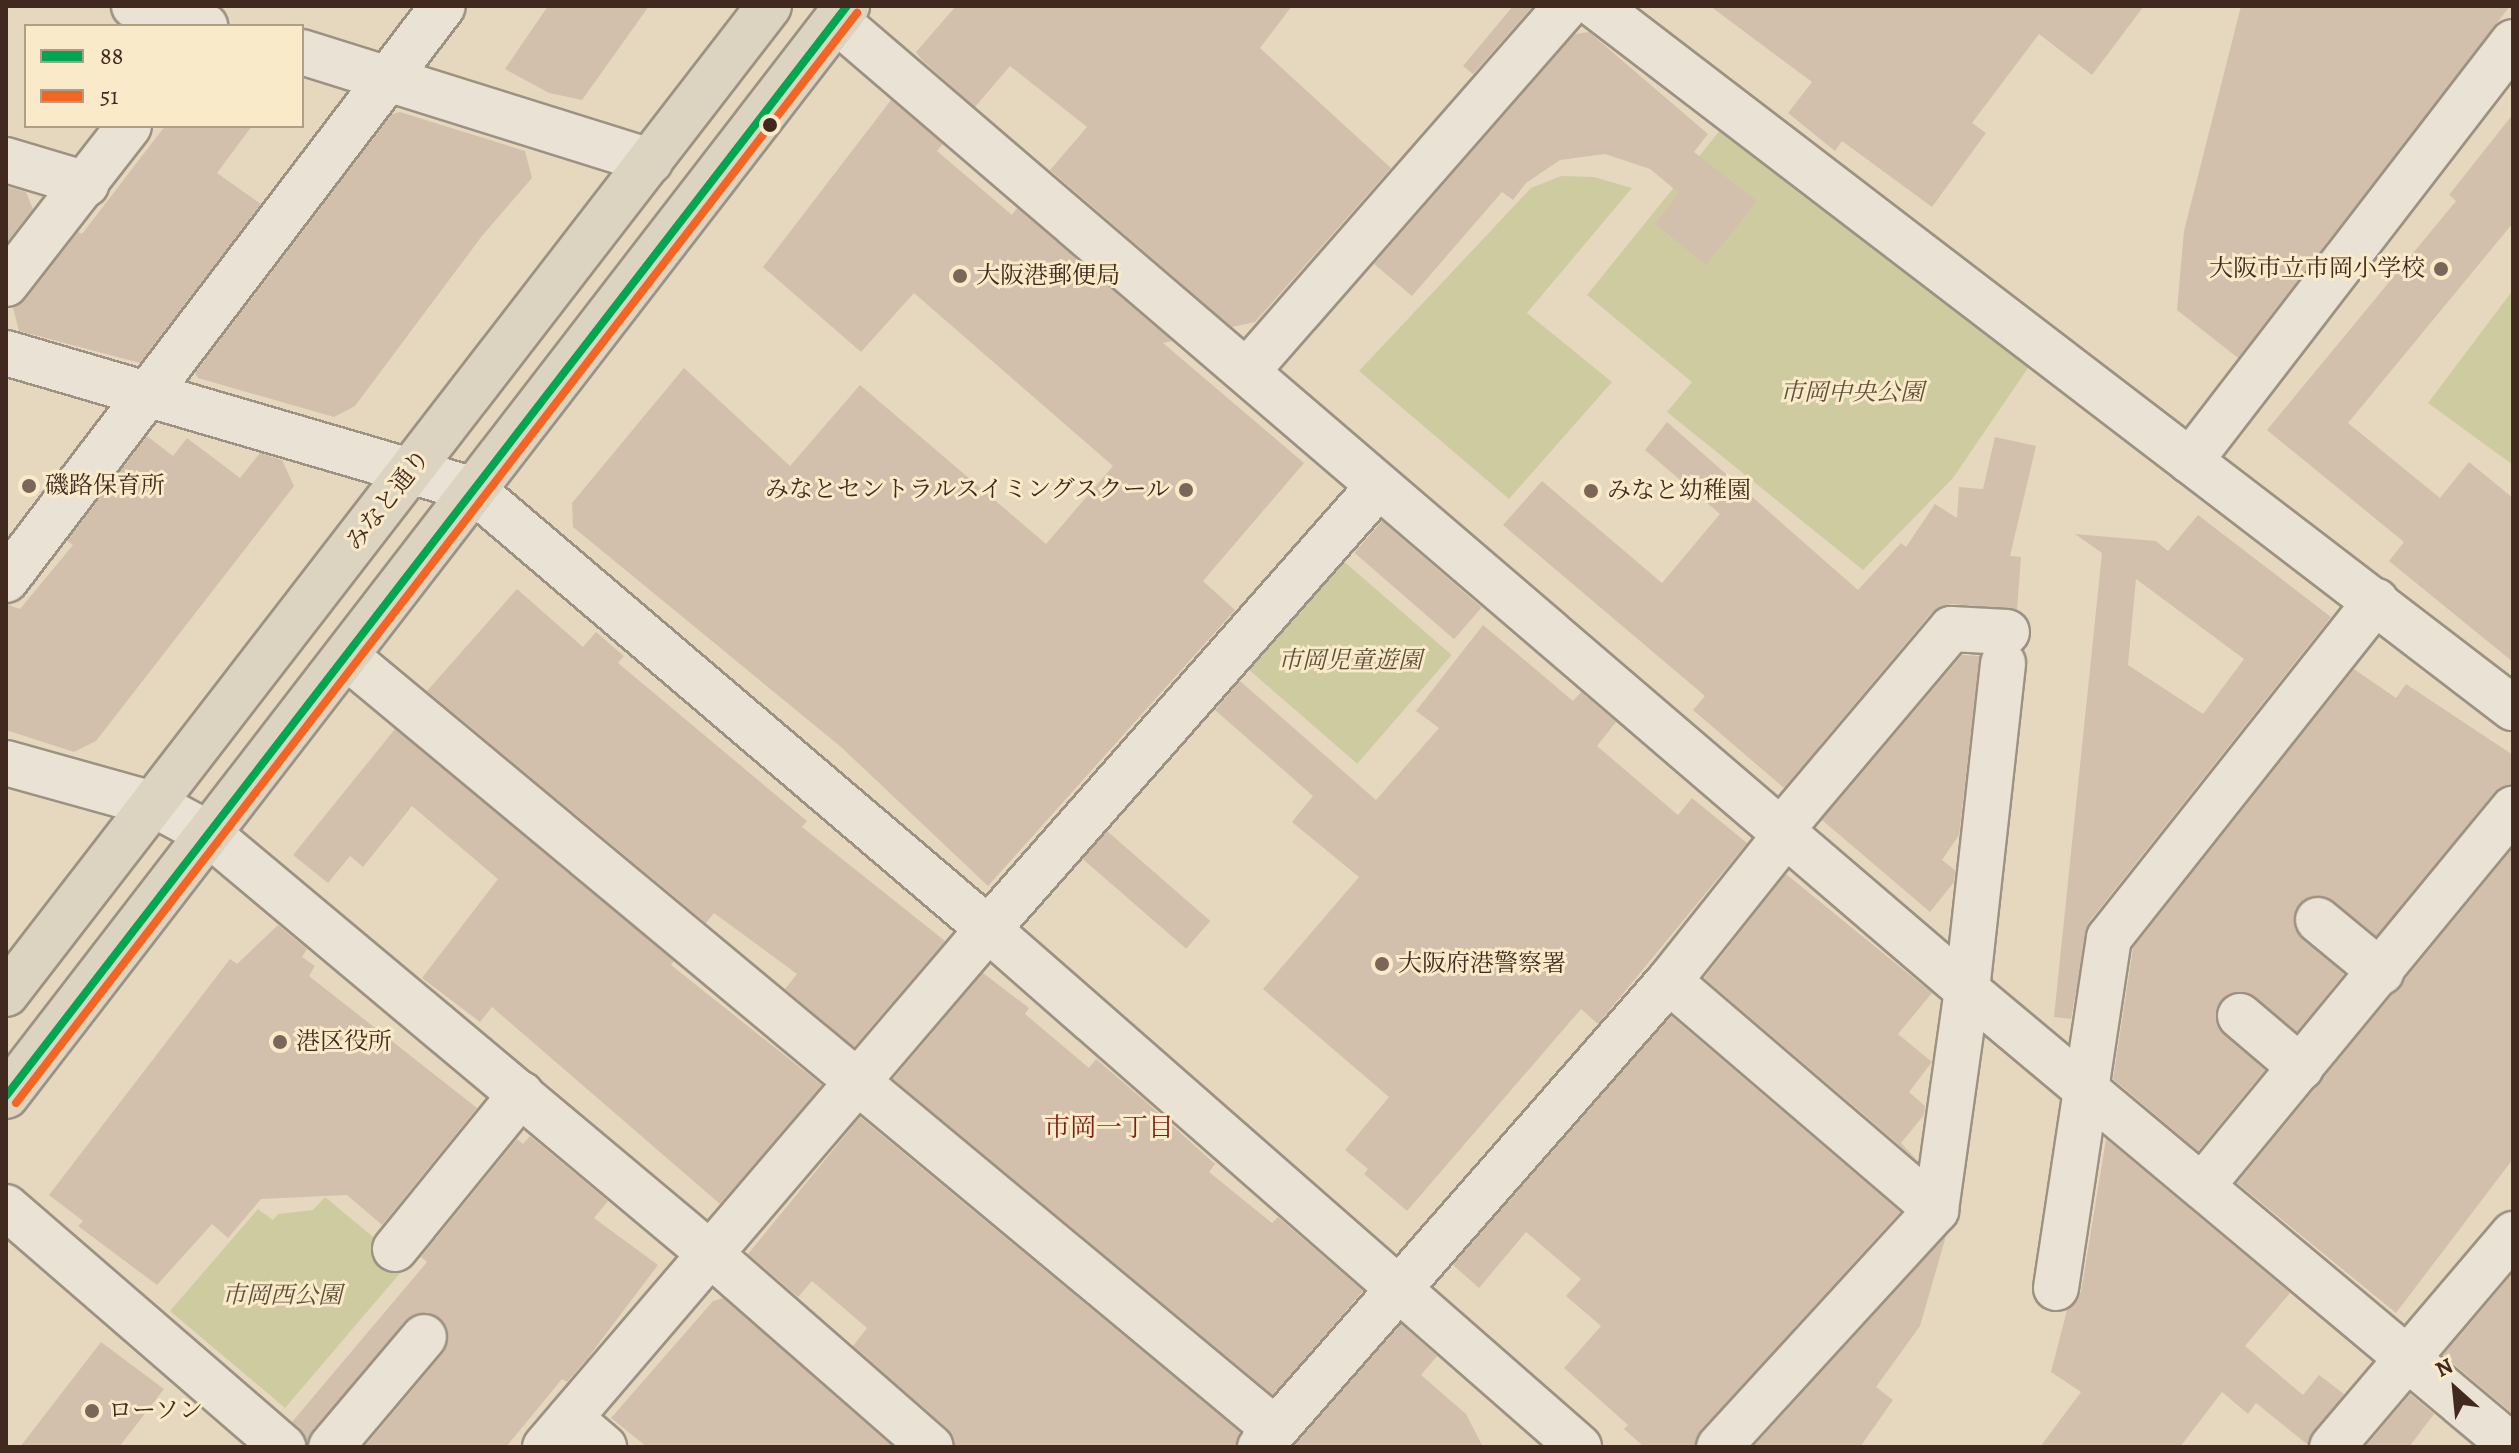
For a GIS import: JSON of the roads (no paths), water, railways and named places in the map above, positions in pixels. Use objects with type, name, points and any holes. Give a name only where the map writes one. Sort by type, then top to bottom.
[{"type":"highway","name":"みなと通り","points":[[6,994],[769,6]]},
{"type":"highway","points":[[6,1096],[842,13]]},
{"type":"street","points":[[134,6],[197,24]]},
{"type":"street","points":[[206,24],[219,6]]},
{"type":"street","points":[[6,580],[144,392],[443,6]]},
{"type":"street","points":[[1247,371],[1566,6]]},
{"type":"street","points":[[1596,6],[2513,708]]},
{"type":"street","points":[[842,13],[1378,487],[1785,831],[1967,990],[2513,1447]]},
{"type":"street","points":[[2190,461],[2513,42]]},
{"type":"street","points":[[304,53],[388,75],[650,161]]},
{"type":"street","points":[[6,284],[128,128]]},
{"type":"street","points":[[6,160],[86,184]]},
{"type":"street","points":[[6,353],[472,489],[988,929],[1397,1285],[1559,1441]]},
{"type":"street","points":[[604,1447],[557,1432],[708,1252],[988,929],[1378,487]]},
{"type":"street","points":[[2056,1288],[2109,938],[2376,601]]},
{"type":"street","points":[[347,657],[856,1081],[1267,1438],[1397,1285],[1669,981],[1785,831],[1951,629],[2005,648],[1967,990],[1936,1210],[1719,1447]]},
{"type":"street","points":[[6,763],[153,804],[209,834],[708,1252],[931,1447]]},
{"type":"street","points":[[2202,1186],[2513,809]]},
{"type":"street","points":[[2318,920],[2381,972]]},
{"type":"street","points":[[1669,981],[1936,1210]]},
{"type":"street","points":[[2240,1016],[2301,1068]]},
{"type":"street","points":[[395,1249],[521,1094]]},
{"type":"street","points":[[6,1207],[270,1443]]},
{"type":"street","points":[[2332,1447],[2513,1234]]},
{"type":"street","points":[[331,1447],[424,1337]]},
{"type":"place","name":"大阪市立市岡小学校","points":[[2441,269]]},
{"type":"place","name":"大阪港郵便局","points":[[960,276]]},
{"type":"place","name":"磯路保育所","points":[[29,486]]},
{"type":"place","name":"みなとセントラルスイミングスクール","points":[[1186,490]]},
{"type":"place","name":"みなと幼稚園","points":[[1591,491]]},
{"type":"place","name":"大阪府港警察署","points":[[1382,964]]},
{"type":"place","name":"港区役所","points":[[280,1042]]},
{"type":"place","name":"ローソン","points":[[92,1411]]},
{"type":"district","name":"市岡一丁目","points":[[1109,1128]]},
{"type":"park label","name":"市岡中央公園","points":[[1852,393]]},
{"type":"park label","name":"市岡児童遊園","points":[[1350,661]]},
{"type":"park label","name":"市岡西公園","points":[[282,1296]]}]
